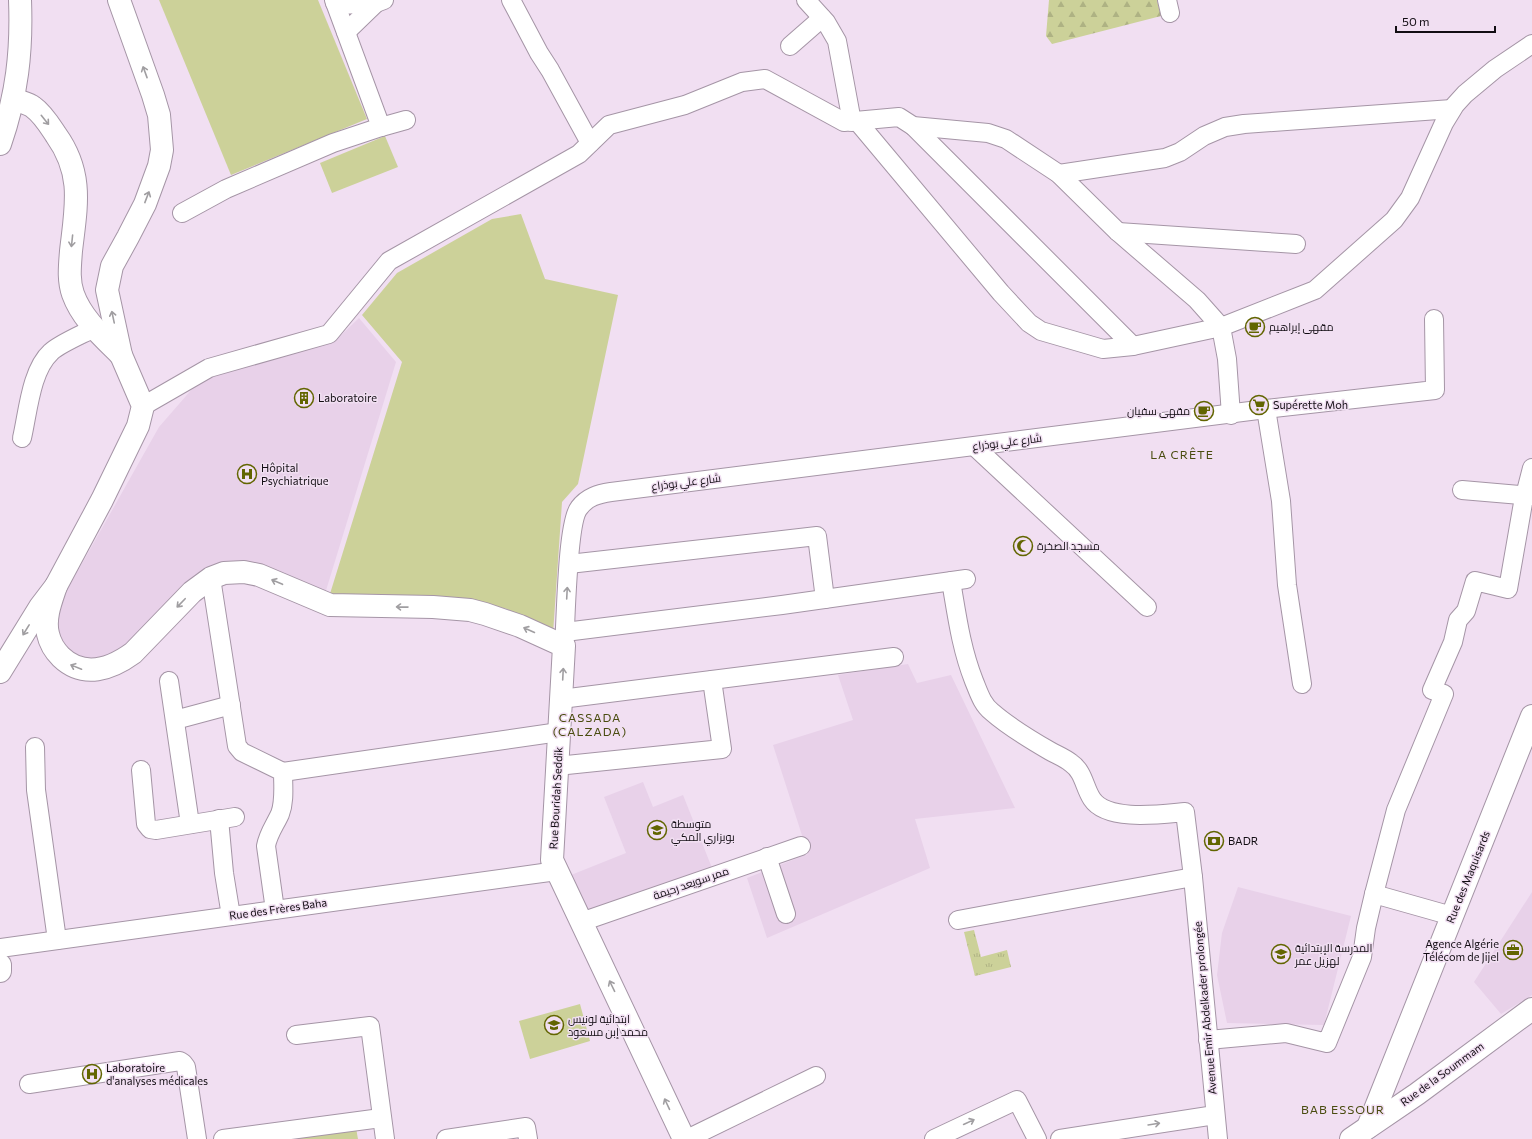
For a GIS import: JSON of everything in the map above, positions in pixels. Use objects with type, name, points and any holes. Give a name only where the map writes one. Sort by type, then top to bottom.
[{"type":"main road","points":[[0,144],[13,99],[19,66],[21,32],[20,0]]},
{"type":"main road","points":[[0,672],[40,607],[56,586],[106,494],[138,426],[143,406],[121,355],[107,290],[112,266],[145,204],[159,166],[162,150],[159,115],[154,95],[119,0]]},
{"type":"main road","points":[[13,99],[32,106],[43,117],[67,152],[77,189],[69,273],[72,292],[81,310],[94,328],[121,355]]},
{"type":"main road","points":[[56,586],[49,608],[47,633],[58,654],[70,665],[85,670],[94,670],[117,662],[133,653],[192,592],[211,578],[224,573],[244,572],[259,574],[330,605],[433,607],[470,610],[565,639]]},
{"type":"main road","name":"Rue Bouridah Seddik","points":[[565,639],[552,860],[684,1139]]},
{"type":"main road","name":"Rue des Maquisards","points":[[1360,1133],[1452,916],[1532,716]]},
{"type":"main road","points":[[0,965],[0,971]]},
{"type":"main road","name":"Rue de la Soummam","points":[[1360,1133],[1417,1094],[1532,1009]]},
{"type":"street","points":[[512,0],[539,53],[590,143]]},
{"type":"street","points":[[806,0],[822,18],[837,41],[855,121],[1001,293],[1029,323],[1041,331],[1102,349],[1133,346],[1221,327],[1315,290],[1394,220],[1410,198],[1452,109],[1465,94],[1494,69],[1532,44]]},
{"type":"street","points":[[334,2],[340,5],[380,2]]},
{"type":"street","points":[[334,2],[381,127]]},
{"type":"street","points":[[346,32],[380,2]]},
{"type":"street","points":[[790,46],[822,18]]},
{"type":"street","points":[[143,406],[209,368],[329,334],[389,261],[580,154],[609,125],[685,105],[742,82],[765,79],[844,122],[899,117],[913,126],[1133,346]]},
{"type":"street","points":[[1059,174],[1166,158],[1180,152],[1211,133],[1225,127],[1452,109]]},
{"type":"street","points":[[182,213],[233,186],[333,144],[406,120]]},
{"type":"street","points":[[913,126],[988,134],[1006,139],[1059,174],[1118,232],[1197,300],[1221,327],[1227,359],[1231,415]]},
{"type":"street","points":[[1118,232],[1296,244]]},
{"type":"street","name":"شارع علي بوذراع","points":[[582,503],[594,496],[611,492],[1231,415],[1266,409],[1435,390],[1434,319]]},
{"type":"street","points":[[22,438],[36,376],[44,360],[51,351],[94,328]]},
{"type":"street","points":[[1266,409],[1281,501],[1287,585],[1302,684]]},
{"type":"street","points":[[975,446],[1147,607]]},
{"type":"street","points":[[1208,1040],[1286,1033],[1327,1043],[1362,957],[1366,928],[1396,810],[1444,694],[1432,690],[1453,642],[1458,620],[1466,611],[1475,581],[1508,589],[1529,496],[1532,468]]},
{"type":"street","points":[[1462,490],[1529,496]]},
{"type":"street","name":"Rue Bouridah Seddik","points":[[565,639],[569,564],[574,519],[582,503]]},
{"type":"street","points":[[565,639],[826,599],[817,536],[569,564]]},
{"type":"street","points":[[211,578],[237,746],[242,752],[283,772],[559,732]]},
{"type":"street","name":"Avenue Emir Abdelkader prolongée","points":[[826,599],[958,580],[959,633],[966,661],[981,699],[986,706],[1051,752],[1072,763],[1083,777],[1093,800],[1102,808],[1116,813],[1126,814],[1185,812],[1193,876],[1218,1139]]},
{"type":"street","points":[[561,699],[894,657]]},
{"type":"street","points":[[557,766],[722,749],[712,680]]},
{"type":"street","points":[[169,681],[190,824]]},
{"type":"street","points":[[175,720],[231,704]]},
{"type":"street","points":[[35,747],[36,790],[57,940]]},
{"type":"street","points":[[141,770],[146,824],[150,829],[156,830],[227,818],[224,873],[231,916]]},
{"type":"street","points":[[275,910],[266,846],[267,840],[280,813],[283,802],[283,772]]},
{"type":"street","name":"ممر سويعد رحيمة","points":[[581,922],[801,846]]},
{"type":"street","points":[[767,857],[786,914]]},
{"type":"street","name":"Rue des Frères Baha","points":[[0,948],[557,870]]},
{"type":"street","points":[[958,920],[1193,876]]},
{"type":"street","points":[[1374,894],[1452,916]]},
{"type":"street","points":[[296,1035],[370,1026],[381,1118],[385,1139]]},
{"type":"street","points":[[29,1084],[180,1061],[186,1068],[197,1139]]},
{"type":"street","points":[[687,1139],[816,1076]]},
{"type":"street","points":[[934,1139],[1017,1100],[1037,1139]]},
{"type":"street","points":[[1060,1139],[1125,1134],[1215,1115]]},
{"type":"street","points":[[223,1139],[381,1118]]},
{"type":"street","points":[[452,1139],[526,1127],[528,1139]]},
{"type":"shaded area","name":"Hôpital Psychiatrique","points":[[359,318],[396,362],[324,597],[225,569],[141,635],[113,654],[92,661],[73,658],[58,641],[53,615],[159,427],[199,381],[334,342]]},
{"type":"shaded area","points":[[908,664],[917,683],[951,675],[1015,808],[915,819],[930,868],[767,938],[747,878],[808,854],[773,745],[853,720],[838,675]]},
{"type":"shaded area","name":"متوسطة بوبزاري المكي","points":[[643,782],[653,807],[683,795],[712,868],[640,897],[638,892],[586,913],[571,875],[626,853],[604,797]]},
{"type":"shaded area","name":"المدرسة الإبتدائية لهزيل عمر","points":[[1238,887],[1351,916],[1324,1025],[1227,1023],[1217,975],[1222,933]]},
{"type":"shaded area","name":"Agence Algérie Télécom de Jijel","points":[[1532,892],[1532,995],[1501,1014],[1474,982]]},
{"type":"green space","points":[[159,0],[318,0],[367,119],[231,175]]},
{"type":"green space","points":[[1049,0],[1157,0],[1161,16],[1052,44],[1046,36]]},
{"type":"green space","points":[[385,136],[398,167],[332,193],[320,163]]},
{"type":"green space","points":[[521,214],[545,279],[618,295],[578,484],[562,502],[553,634],[507,609],[468,599],[329,597],[402,362],[362,315],[397,273],[492,219]]},
{"type":"green space","points":[[974,930],[981,957],[1007,950],[1011,967],[975,976],[964,932]]},
{"type":"green space","points":[[580,1004],[590,1041],[530,1059],[519,1021]]},
{"type":"green space","points":[[356,1128],[358,1139],[277,1139]]},
{"type":"place","name":"مقهى إبراهيم","points":[[1255,327]]},
{"type":"place","name":"Laboratoire","points":[[304,398]]},
{"type":"place","name":"Supérette Moh","points":[[1259,405]]},
{"type":"place","name":"مقهى سفيان","points":[[1204,411]]},
{"type":"place","name":"Hôpital Psychiatrique","points":[[247,474]]},
{"type":"place","name":"مسجد الصخرة","points":[[1023,546]]},
{"type":"place","name":"متوسطة بوبزاري المكي","points":[[657,830]]},
{"type":"place","name":"BADR","points":[[1214,841]]},
{"type":"place","name":"Agence Algérie Télécom de Jijel","points":[[1513,950]]},
{"type":"place","name":"المدرسة الإبتدائية لهزيل عمر","points":[[1281,954]]},
{"type":"place","name":"ابتدائية لونيس محمد إبن مسعود","points":[[554,1025]]},
{"type":"place","name":"Laboratoire d'analyses médicales","points":[[92,1074]]},
{"type":"district","name":"LA CRÊTE","points":[[1182,455]]},
{"type":"district","name":"CASSADA (CALZADA)","points":[[590,725]]},
{"type":"district","name":"BAB ESSOUR","points":[[1343,1110]]}]
